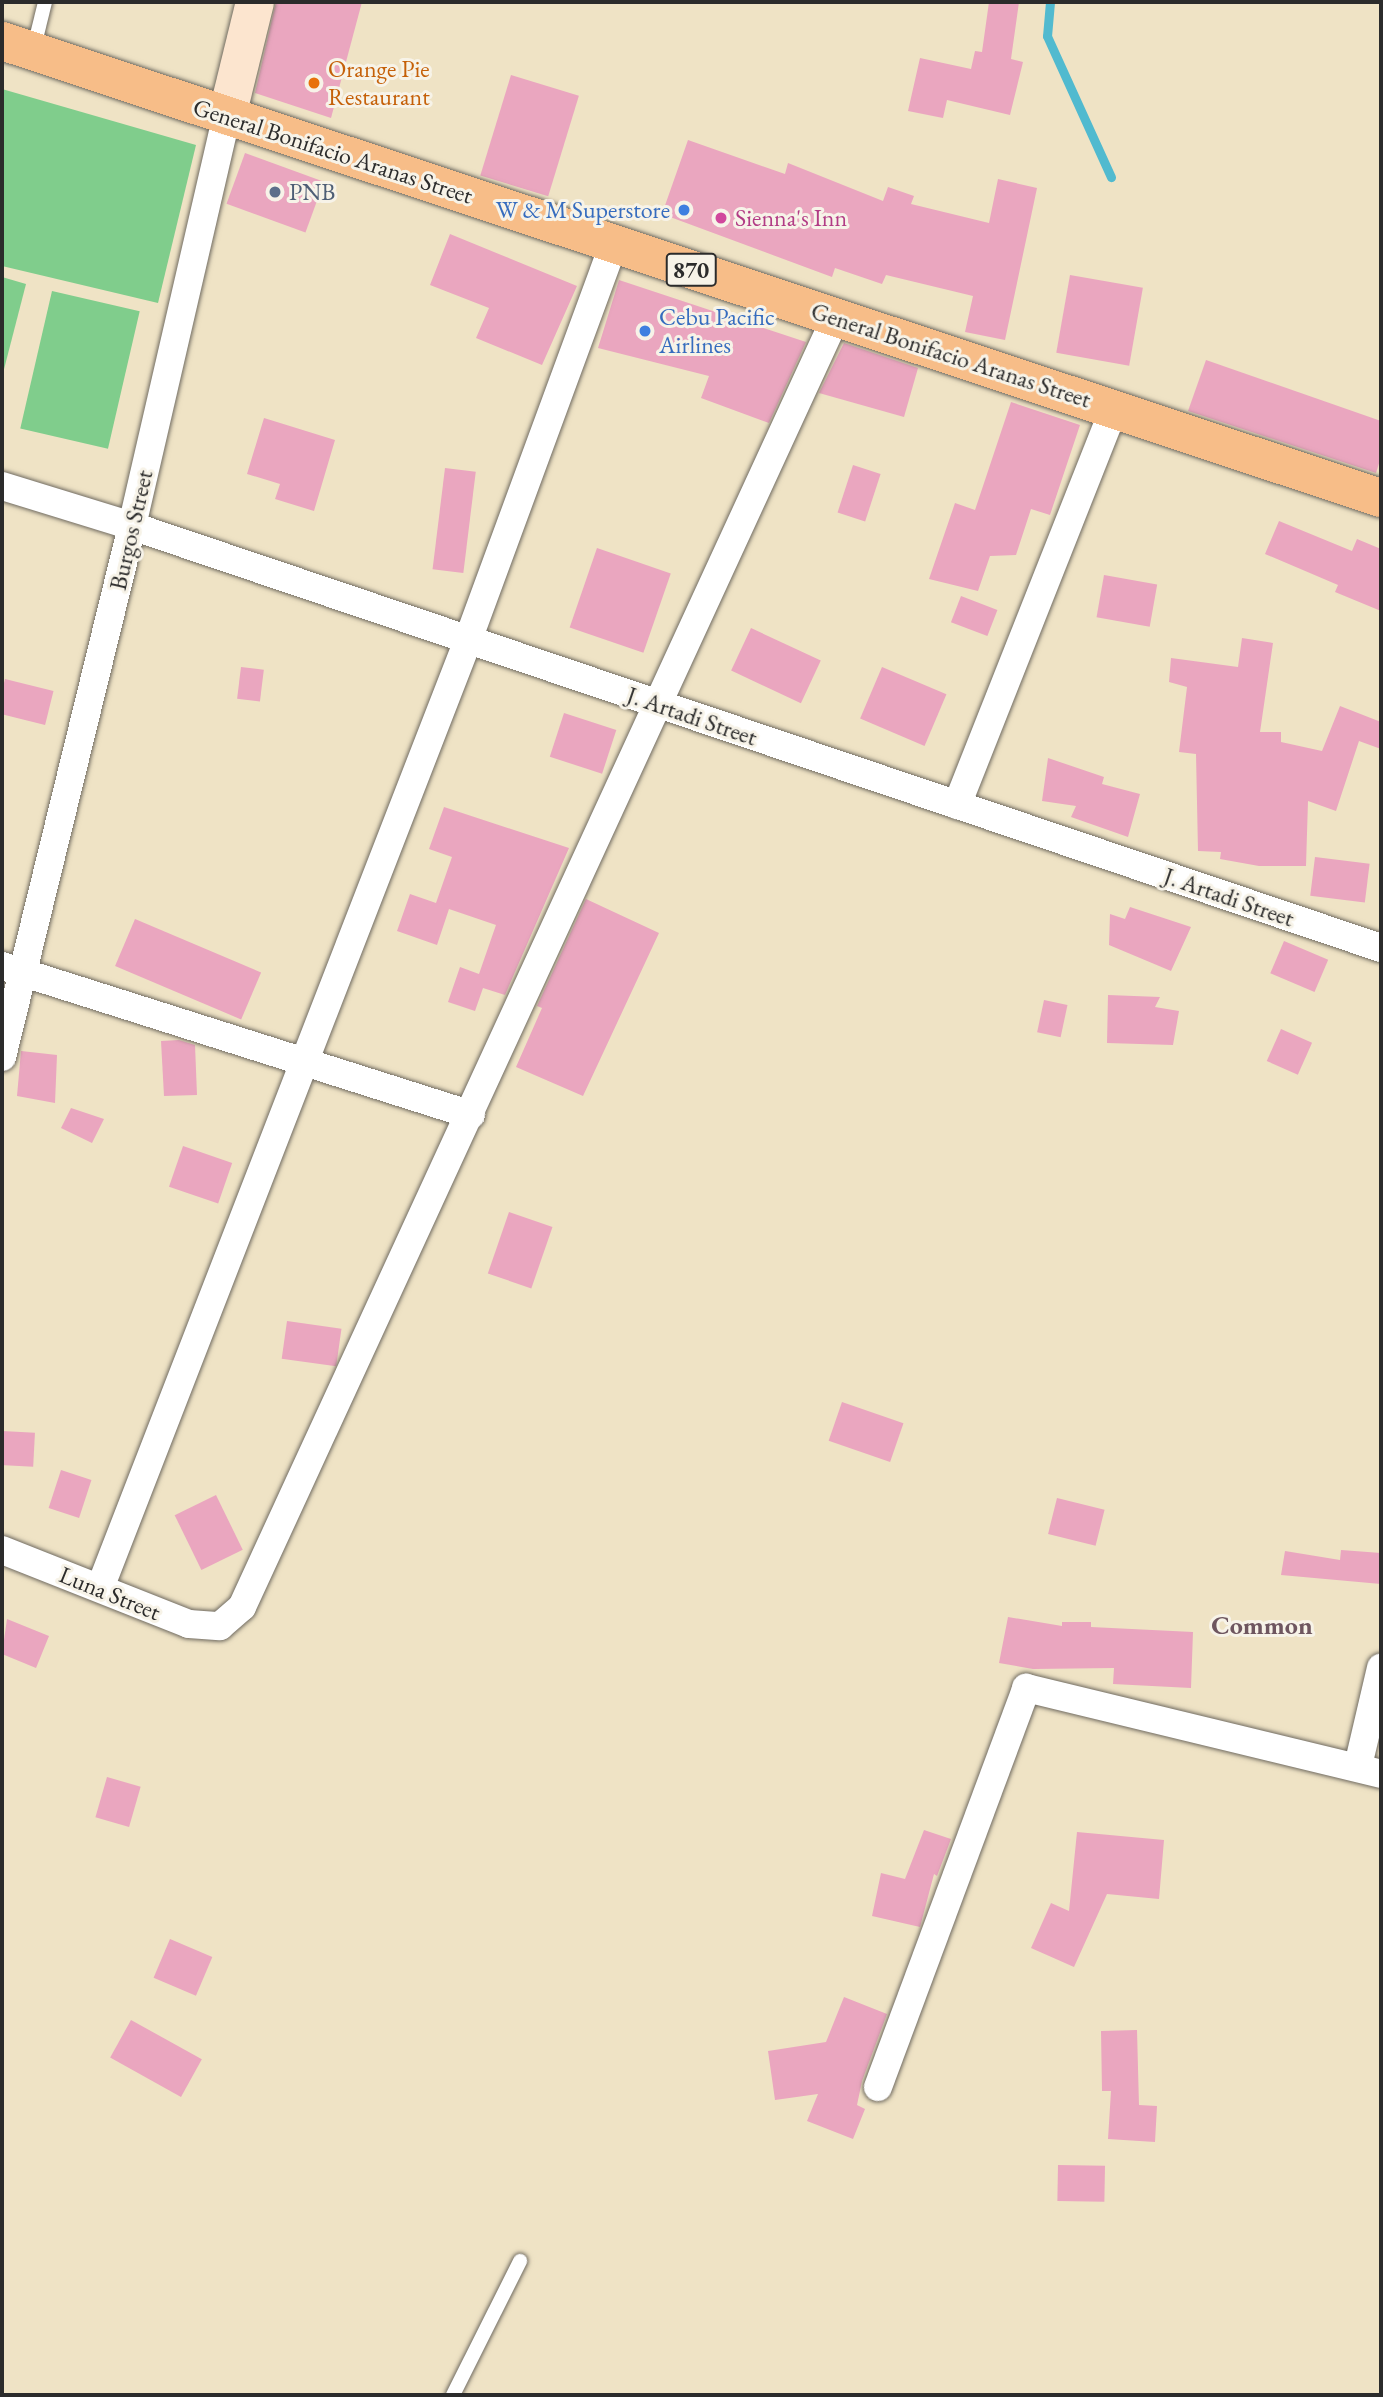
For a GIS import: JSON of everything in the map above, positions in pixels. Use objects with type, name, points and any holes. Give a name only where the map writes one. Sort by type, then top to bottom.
[{"type":"main road","name":"General Bonifacio Aranas Street","points":[[17,46],[1381,498]]},
{"type":"street","name":"Burgos Street","points":[[2,1057],[12,969],[132,526],[255,2]]},
{"type":"street","points":[[100,1588],[468,640],[614,244]]},
{"type":"street","points":[[12,969],[471,1115],[661,705],[836,317]]},
{"type":"street","points":[[957,805],[1113,410]]},
{"type":"street","name":"J. Artadi Street","points":[[2,486],[132,526],[1381,948]]},
{"type":"street","name":"Luna Street","points":[[2,1550],[189,1624],[220,1626],[242,1607],[471,1115]]},
{"type":"street","points":[[878,2087],[1026,1688],[1370,1770],[1381,1668]]},
{"type":"lane","points":[[17,46],[46,2]]},
{"type":"lane","points":[[453,2395],[520,2261]]},
{"type":"green space","points":[[2,89],[196,145],[158,303],[2,266]]},
{"type":"green space","points":[[2,277],[26,284],[2,377]]},
{"type":"green space","points":[[52,291],[140,311],[108,449],[20,428]]},
{"type":"building","points":[[276,2],[362,2],[331,118],[255,93]]},
{"type":"building","points":[[989,2],[1019,2],[1011,59],[1023,62],[1010,115],[947,100],[943,118],[908,111],[920,58],[971,69],[975,51],[982,52]]},
{"type":"building","points":[[511,75],[579,96],[548,196],[480,175]]},
{"type":"building","points":[[688,140],[785,174],[788,163],[883,201],[888,187],[914,196],[911,204],[989,223],[998,179],[1037,188],[1005,340],[965,332],[973,296],[886,275],[882,284],[835,268],[832,277],[662,214]]},
{"type":"building","name":"PNB","points":[[245,153],[324,182],[305,232],[227,204]]},
{"type":"building","points":[[450,234],[577,286],[542,365],[476,338],[489,308],[430,285]]},
{"type":"building","points":[[1070,275],[1143,288],[1129,366],[1056,353]]},
{"type":"building","points":[[619,280],[806,342],[769,423],[701,398],[709,376],[598,348]]},
{"type":"building","points":[[844,343],[918,368],[904,417],[819,393]]},
{"type":"building","points":[[1206,360],[1381,421],[1381,457],[1376,473],[1188,411]]},
{"type":"building","points":[[1011,402],[1080,425],[1050,515],[1031,509],[1016,555],[990,556],[978,591],[929,579],[955,503],[975,510]]},
{"type":"building","points":[[264,418],[335,440],[314,511],[275,499],[280,484],[247,474]]},
{"type":"building","points":[[853,465],[881,474],[865,522],[838,513]]},
{"type":"building","points":[[445,468],[476,472],[463,573],[433,569]]},
{"type":"building","points":[[1279,521],[1352,551],[1357,539],[1381,549],[1381,611],[1335,592],[1338,585],[1265,554]]},
{"type":"building","points":[[597,548],[671,573],[643,653],[570,627]]},
{"type":"building","points":[[1104,575],[1157,584],[1150,627],[1097,617]]},
{"type":"building","points":[[961,596],[997,610],[987,636],[951,622]]},
{"type":"building","points":[[751,628],[821,661],[801,703],[731,671]]},
{"type":"building","points":[[1242,638],[1273,643],[1260,732],[1281,732],[1281,742],[1322,751],[1340,706],[1381,722],[1381,749],[1359,741],[1336,811],[1308,801],[1306,866],[1259,866],[1220,859],[1221,852],[1198,851],[1196,754],[1179,752],[1187,687],[1169,682],[1171,658],[1238,667]]},
{"type":"building","points":[[241,667],[264,670],[260,702],[237,699]]},
{"type":"building","points":[[882,667],[946,694],[925,746],[860,719]]},
{"type":"building","points":[[5,679],[54,691],[45,725],[2,714]]},
{"type":"building","points":[[564,713],[616,730],[602,774],[550,757]]},
{"type":"building","points":[[1048,758],[1104,777],[1102,784],[1140,794],[1128,837],[1071,817],[1076,806],[1042,801]]},
{"type":"building","points":[[444,807],[569,848],[505,995],[483,988],[475,1011],[448,1002],[460,967],[479,974],[496,925],[449,909],[437,945],[397,931],[410,894],[436,903],[452,857],[429,849]]},
{"type":"building","points":[[1315,857],[1370,864],[1365,902],[1310,896]]},
{"type":"building","points":[[586,899],[659,933],[583,1096],[516,1067],[542,1008],[537,1006]]},
{"type":"building","points":[[1130,907],[1191,927],[1171,971],[1109,945],[1110,914],[1125,919]]},
{"type":"building","points":[[135,919],[261,973],[241,1019],[115,966]]},
{"type":"building","points":[[1284,941],[1328,960],[1315,992],[1270,973]]},
{"type":"building","points":[[1108,995],[1160,997],[1155,1007],[1179,1011],[1173,1045],[1107,1043]]},
{"type":"building","points":[[1044,1000],[1067,1005],[1061,1037],[1037,1032]]},
{"type":"building","points":[[1281,1029],[1312,1043],[1298,1075],[1267,1061]]},
{"type":"building","points":[[179,1040],[195,1045],[197,1095],[164,1096],[161,1041]]},
{"type":"building","points":[[21,1051],[57,1055],[55,1103],[17,1096]]},
{"type":"building","points":[[71,1108],[104,1119],[92,1143],[61,1128]]},
{"type":"building","points":[[183,1146],[232,1163],[218,1204],[169,1187]]},
{"type":"building","points":[[509,1212],[552,1227],[531,1288],[488,1273]]},
{"type":"building","points":[[287,1321],[341,1329],[336,1366],[282,1359]]},
{"type":"building","points":[[842,1402],[903,1423],[890,1462],[829,1441]]},
{"type":"building","points":[[2,1431],[35,1433],[33,1467],[2,1465]]},
{"type":"building","points":[[61,1470],[91,1480],[79,1518],[49,1508]]},
{"type":"building","points":[[216,1495],[243,1550],[201,1570],[175,1515]]},
{"type":"building","points":[[1057,1498],[1105,1510],[1096,1546],[1048,1534]]},
{"type":"building","points":[[1341,1550],[1381,1553],[1381,1584],[1281,1575],[1285,1551],[1340,1560]]},
{"type":"building","points":[[1008,1617],[1062,1626],[1062,1622],[1091,1622],[1091,1627],[1193,1632],[1191,1688],[1113,1684],[1114,1668],[1033,1669],[999,1663]]},
{"type":"building","points":[[7,1619],[49,1636],[36,1668],[2,1654]]},
{"type":"building","points":[[107,1777],[141,1787],[129,1827],[95,1817]]},
{"type":"building","points":[[924,1830],[951,1839],[937,1876],[934,1874],[920,1927],[872,1916],[881,1873],[905,1879]]},
{"type":"building","points":[[1077,1832],[1164,1840],[1159,1899],[1107,1894],[1074,1967],[1031,1948],[1051,1903],[1069,1911]]},
{"type":"building","points":[[170,1939],[212,1957],[196,1996],[154,1978]]},
{"type":"building","points":[[844,1997],[887,2014],[862,2081],[857,2105],[865,2109],[853,2139],[807,2121],[818,2094],[775,2100],[768,2051],[826,2042]]},
{"type":"building","points":[[131,2020],[202,2059],[181,2097],[110,2058]]},
{"type":"building","points":[[1137,2030],[1139,2105],[1157,2106],[1155,2142],[1108,2139],[1111,2091],[1102,2091],[1101,2031]]},
{"type":"building","points":[[1058,2165],[1105,2166],[1104,2202],[1057,2201]]},
{"type":"waterway","points":[[1050,2],[1047,36],[1111,177]]},
{"type":"place","name":"Orange Pie Restaurant","points":[[314,83]]},
{"type":"place","name":"PNB","points":[[275,192]]},
{"type":"place","name":"W & M Superstore","points":[[684,210]]},
{"type":"place","name":"Sienna's Inn","points":[[721,218]]},
{"type":"place","name":"Cebu Pacific Airlines","points":[[645,331]]},
{"type":"district","name":"Common","points":[[1262,1626]]}]
